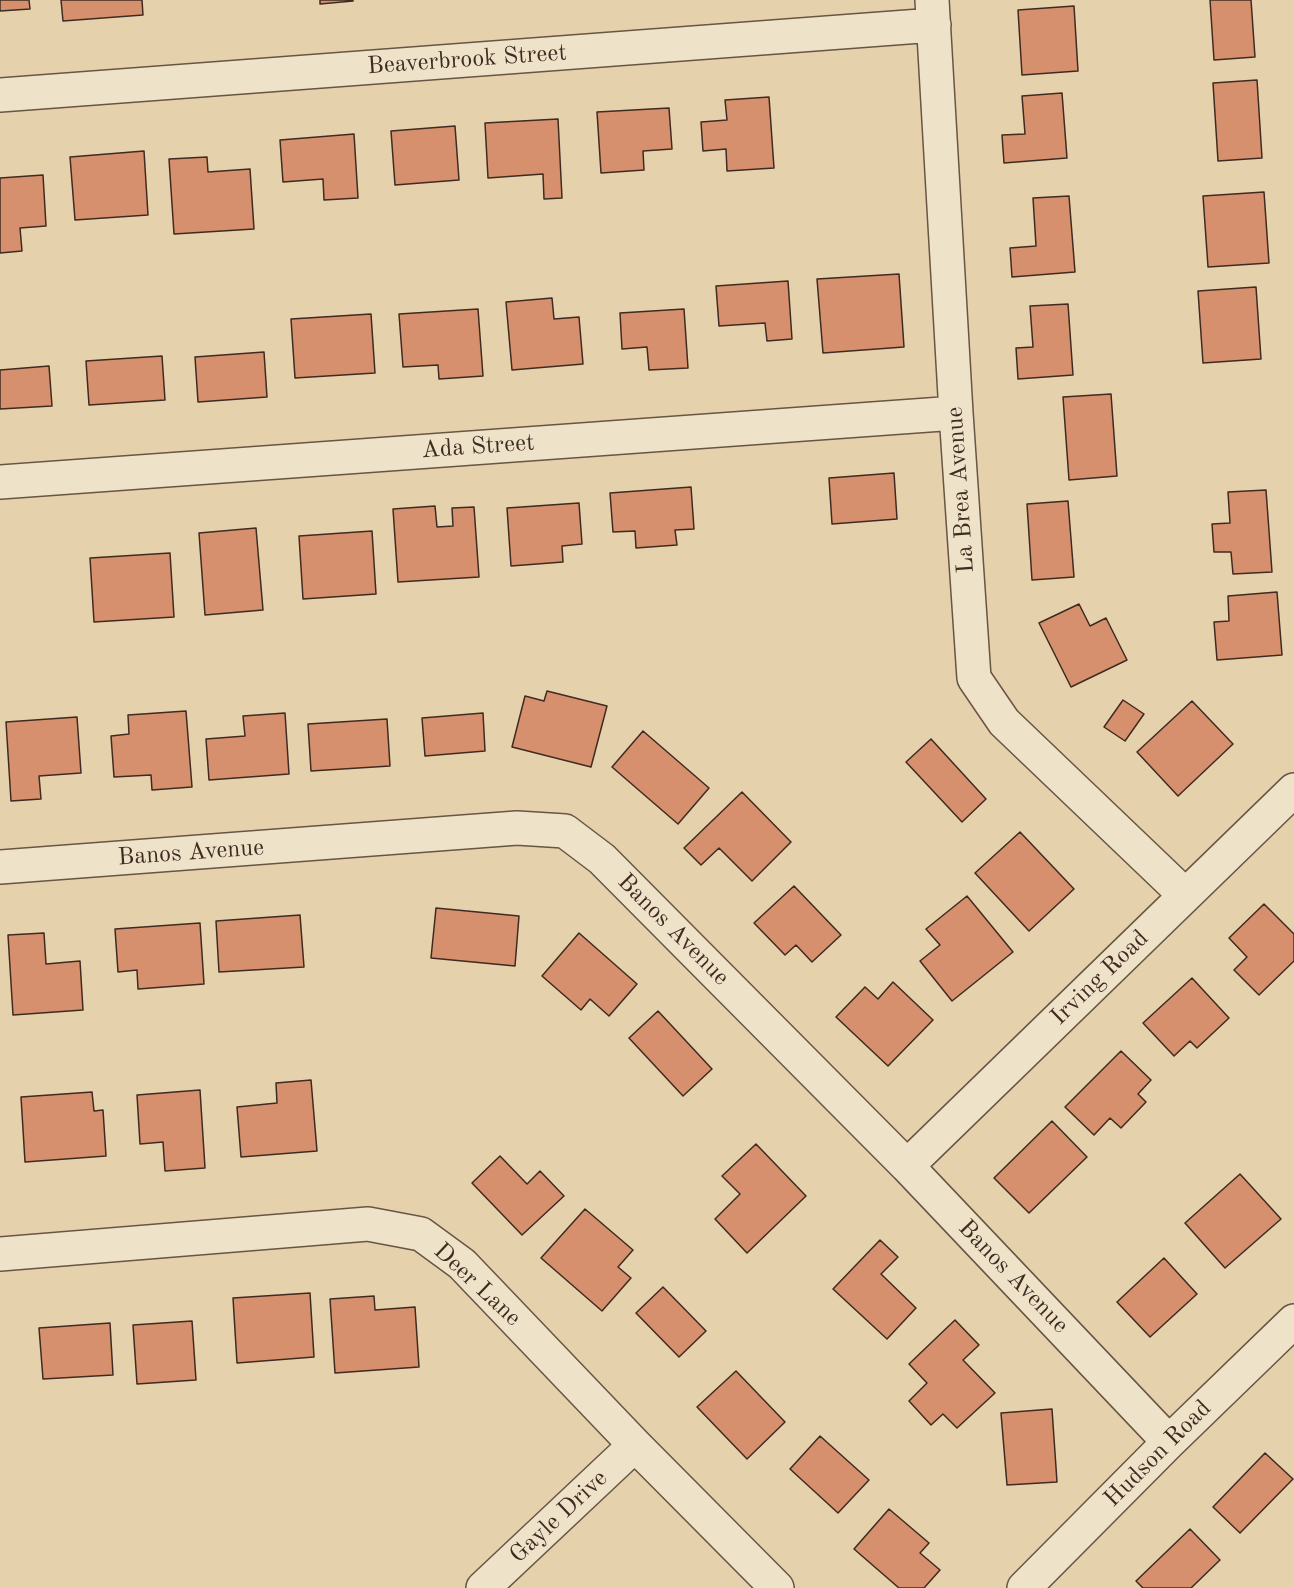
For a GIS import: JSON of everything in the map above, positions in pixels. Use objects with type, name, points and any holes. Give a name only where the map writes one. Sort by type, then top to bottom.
[{"type":"street","name":"Beaverbrook Street","points":[[0,95],[933,13]]},
{"type":"street","name":"La Brea Avenue","points":[[933,13],[974,678],[1004,722],[1185,895]]},
{"type":"street","name":"Ada Street","points":[[0,482],[956,413]]},
{"type":"street","name":"Irving Road","points":[[907,1166],[1294,790]]},
{"type":"street","name":"Banos Avenue","points":[[0,867],[517,828],[565,831],[602,859],[907,1166],[1169,1442]]},
{"type":"street","name":"Deer Lane","points":[[0,1254],[368,1224],[421,1234],[462,1264],[635,1445],[777,1588]]},
{"type":"street","name":"Hudson Road","points":[[1024,1588],[1169,1442],[1294,1321]]},
{"type":"street","name":"Gayle Drive","points":[[483,1588],[635,1445]]},
{"type":"building","points":[[0,0],[29,0],[30,9],[0,11]]},
{"type":"building","points":[[61,0],[142,0],[143,15],[63,21]]},
{"type":"building","points":[[320,0],[353,0],[353,1],[320,4]]},
{"type":"building","points":[[1210,0],[1251,0],[1255,57],[1214,60]]},
{"type":"building","points":[[1074,6],[1078,71],[1022,75],[1018,10]]},
{"type":"building","points":[[1257,80],[1262,158],[1218,161],[1213,83]]},
{"type":"building","points":[[1062,93],[1067,158],[1004,163],[1002,135],[1025,134],[1022,96]]},
{"type":"building","points":[[769,97],[774,168],[727,171],[726,149],[703,151],[701,122],[727,120],[725,100]]},
{"type":"building","points":[[669,108],[672,149],[643,151],[644,170],[601,173],[597,112]]},
{"type":"building","points":[[558,119],[562,198],[544,199],[543,174],[488,178],[485,123]]},
{"type":"building","points":[[455,126],[459,180],[395,185],[391,131]]},
{"type":"building","points":[[354,134],[358,198],[324,200],[323,179],[283,182],[280,140]]},
{"type":"building","points":[[144,151],[148,215],[75,220],[70,157]]},
{"type":"building","points":[[207,157],[208,172],[250,169],[254,229],[174,234],[169,159]]},
{"type":"building","points":[[43,175],[46,226],[20,228],[22,251],[0,253],[0,178]]},
{"type":"building","points":[[1264,192],[1269,263],[1208,267],[1203,196]]},
{"type":"building","points":[[1069,196],[1075,272],[1012,277],[1010,248],[1036,246],[1033,198]]},
{"type":"building","points":[[899,274],[904,347],[823,353],[817,279]]},
{"type":"building","points":[[788,281],[792,339],[767,341],[765,323],[719,326],[716,286]]},
{"type":"building","points":[[1256,287],[1261,359],[1203,363],[1198,291]]},
{"type":"building","points":[[552,298],[554,319],[579,317],[583,364],[512,370],[506,302]]},
{"type":"building","points":[[1068,304],[1073,375],[1018,379],[1016,348],[1033,347],[1030,306]]},
{"type":"building","points":[[478,309],[483,376],[439,379],[438,365],[403,367],[399,314]]},
{"type":"building","points":[[684,309],[688,368],[649,370],[647,347],[622,349],[620,313]]},
{"type":"building","points":[[371,314],[375,373],[295,378],[291,319]]},
{"type":"building","points":[[264,352],[267,397],[198,402],[195,357]]},
{"type":"building","points":[[162,356],[165,400],[89,405],[86,361]]},
{"type":"building","points":[[49,366],[52,406],[0,409],[0,370]]},
{"type":"building","points":[[1111,394],[1117,476],[1069,480],[1063,397]]},
{"type":"building","points":[[894,473],[897,519],[832,524],[829,478]]},
{"type":"building","points":[[691,487],[694,529],[675,530],[677,545],[636,548],[635,531],[613,532],[610,493]]},
{"type":"building","points":[[1266,490],[1272,572],[1233,574],[1231,552],[1214,552],[1212,524],[1230,523],[1228,492]]},
{"type":"building","points":[[1068,501],[1074,577],[1032,580],[1027,504]]},
{"type":"building","points":[[579,503],[582,544],[562,546],[563,562],[511,566],[507,508]]},
{"type":"building","points":[[435,506],[437,527],[453,526],[452,508],[474,507],[479,577],[398,582],[393,509]]},
{"type":"building","points":[[256,528],[263,610],[205,615],[199,533]]},
{"type":"building","points":[[372,531],[376,594],[303,599],[299,536]]},
{"type":"building","points":[[170,553],[174,617],[94,622],[90,558]]},
{"type":"building","points":[[1277,592],[1282,655],[1217,660],[1214,622],[1229,621],[1228,596]]},
{"type":"building","points":[[1079,604],[1090,626],[1106,618],[1127,660],[1071,687],[1039,623]]},
{"type":"building","points":[[547,691],[607,706],[591,767],[512,747],[525,696],[544,701]]},
{"type":"building","points":[[1123,700],[1144,714],[1125,741],[1104,727]]},
{"type":"building","points":[[1192,701],[1233,744],[1178,796],[1137,752]]},
{"type":"building","points":[[186,711],[192,787],[152,790],[151,775],[114,777],[111,736],[129,734],[128,715]]},
{"type":"building","points":[[285,713],[289,774],[209,780],[206,739],[245,736],[243,716]]},
{"type":"building","points":[[483,713],[485,751],[425,756],[422,718]]},
{"type":"building","points":[[77,717],[81,773],[39,776],[41,799],[11,801],[6,722]]},
{"type":"building","points":[[387,719],[390,766],[311,771],[308,724]]},
{"type":"building","points":[[643,731],[709,788],[678,824],[612,767]]},
{"type":"building","points":[[931,739],[986,799],[962,822],[906,762]]},
{"type":"building","points":[[742,792],[791,842],[752,881],[719,848],[701,865],[684,848]]},
{"type":"building","points":[[1020,832],[1074,889],[1029,931],[975,873]]},
{"type":"building","points":[[794,886],[841,935],[812,962],[796,945],[785,955],[754,923]]},
{"type":"building","points":[[967,896],[1013,952],[952,1001],[920,961],[940,945],[926,929]]},
{"type":"building","points":[[1264,904],[1294,934],[1294,961],[1259,995],[1234,970],[1247,957],[1229,938]]},
{"type":"building","points":[[436,908],[519,916],[515,966],[431,958]]},
{"type":"building","points":[[300,915],[304,967],[219,972],[216,921]]},
{"type":"building","points":[[200,923],[204,984],[138,989],[137,970],[118,972],[115,929]]},
{"type":"building","points":[[44,933],[46,964],[80,961],[83,1010],[13,1015],[8,935]]},
{"type":"building","points":[[579,933],[637,984],[609,1016],[590,999],[581,1010],[542,976]]},
{"type":"building","points":[[1192,978],[1229,1018],[1197,1048],[1190,1041],[1174,1056],[1143,1023]]},
{"type":"building","points":[[893,982],[933,1020],[888,1066],[836,1017],[865,987],[878,999]]},
{"type":"building","points":[[658,1011],[712,1069],[683,1096],[629,1038]]},
{"type":"building","points":[[1121,1051],[1151,1080],[1138,1094],[1146,1102],[1121,1128],[1110,1118],[1094,1135],[1065,1107]]},
{"type":"building","points":[[311,1080],[317,1151],[241,1157],[237,1107],[277,1103],[276,1083]]},
{"type":"building","points":[[200,1090],[205,1168],[165,1171],[163,1142],[140,1144],[137,1095]]},
{"type":"building","points":[[92,1092],[94,1111],[103,1110],[106,1156],[25,1162],[21,1097]]},
{"type":"building","points":[[1052,1121],[1087,1157],[1029,1213],[994,1178]]},
{"type":"building","points":[[756,1144],[806,1196],[747,1253],[715,1219],[740,1194],[722,1176]]},
{"type":"building","points":[[500,1156],[527,1184],[540,1171],[564,1196],[522,1235],[472,1183]]},
{"type":"building","points":[[1240,1174],[1281,1219],[1225,1268],[1185,1223]]},
{"type":"building","points":[[585,1209],[633,1250],[618,1267],[631,1278],[602,1311],[541,1258]]},
{"type":"building","points":[[880,1240],[898,1257],[881,1274],[916,1308],[887,1339],[833,1289]]},
{"type":"building","points":[[1164,1258],[1197,1294],[1150,1337],[1117,1302]]},
{"type":"building","points":[[663,1287],[706,1331],[679,1357],[636,1313]]},
{"type":"building","points":[[310,1293],[314,1357],[237,1363],[233,1298]]},
{"type":"building","points":[[374,1296],[375,1310],[415,1307],[419,1367],[335,1373],[330,1299]]},
{"type":"building","points":[[955,1320],[979,1345],[963,1360],[995,1393],[957,1428],[943,1414],[931,1425],[909,1401],[927,1383],[909,1364]]},
{"type":"building","points":[[192,1321],[196,1380],[137,1384],[133,1325]]},
{"type":"building","points":[[110,1323],[113,1375],[43,1379],[39,1328]]},
{"type":"building","points":[[736,1371],[785,1422],[747,1459],[697,1407]]},
{"type":"building","points":[[1052,1409],[1057,1482],[1007,1485],[1001,1413]]},
{"type":"building","points":[[820,1436],[869,1480],[838,1513],[790,1469]]},
{"type":"building","points":[[1265,1453],[1293,1479],[1240,1533],[1213,1507]]},
{"type":"building","points":[[889,1509],[929,1543],[920,1553],[940,1570],[924,1588],[899,1588],[854,1549]]},
{"type":"building","points":[[1190,1529],[1220,1560],[1191,1588],[1143,1588],[1136,1581]]}]
